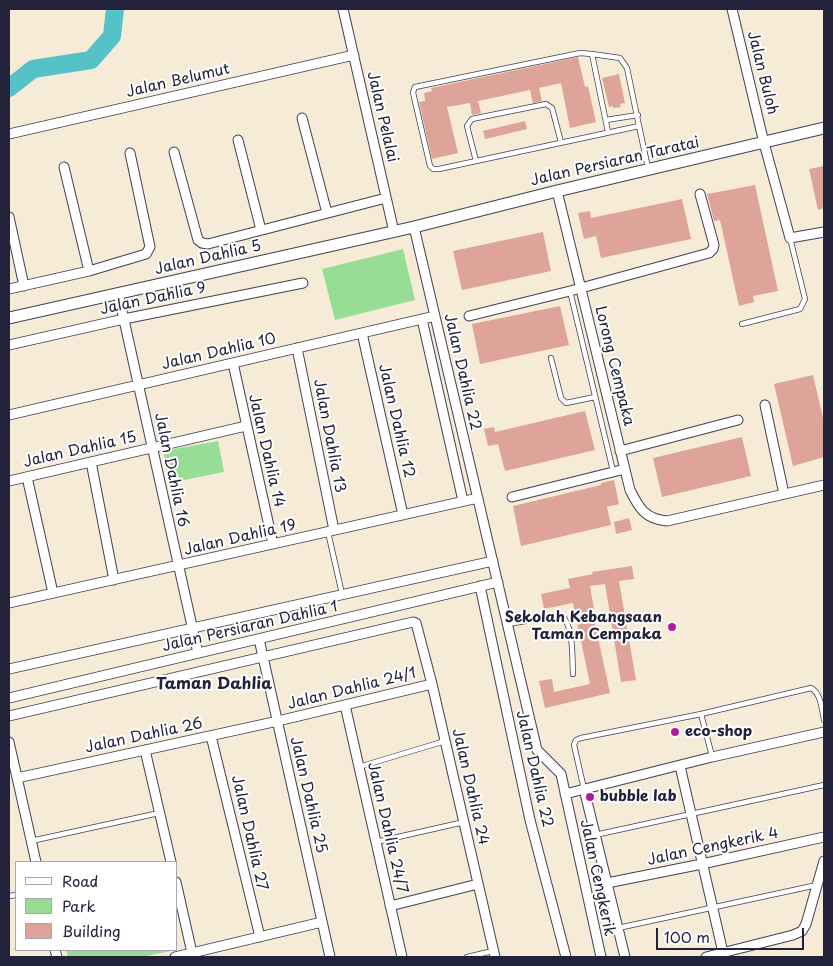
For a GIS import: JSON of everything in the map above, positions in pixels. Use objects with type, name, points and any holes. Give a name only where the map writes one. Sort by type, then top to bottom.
[{"type":"street","name":"Jalan Pelalai","points":[[343,9],[394,232]]},
{"type":"street","name":"Jalan Buloh","points":[[734,9],[764,143],[790,238]]},
{"type":"street","name":"Jalan Belumut","points":[[9,134],[354,56]]},
{"type":"street","points":[[302,118],[326,213]]},
{"type":"street","name":"Jalan Persiaran Taratai","points":[[414,227],[824,128]]},
{"type":"street","points":[[238,140],[261,230]]},
{"type":"street","points":[[174,152],[198,240],[202,243],[208,244],[386,198]]},
{"type":"street","name":"Jalan Dahlia 5","points":[[9,289],[89,271],[146,254],[150,247],[130,153]]},
{"type":"street","points":[[64,167],[89,271]]},
{"type":"street","name":"Lorong Cempaka","points":[[557,191],[630,490],[638,506],[647,515],[667,521],[824,485]]},
{"type":"street","points":[[469,316],[709,253],[713,250],[714,245],[700,194]]},
{"type":"street","points":[[9,220],[24,286]]},
{"type":"street","name":"Jalan Dahlia 5","points":[[9,318],[414,227]]},
{"type":"street","name":"Jalan Dahlia 22","points":[[414,227],[537,750],[561,774]]},
{"type":"street","points":[[790,238],[824,232]]},
{"type":"street","name":"Jalan Dahlia 9","points":[[9,345],[124,319],[303,283]]},
{"type":"street","name":"Jalan Dahlia 16","points":[[118,293],[198,653]]},
{"type":"street","name":"Jalan Dahlia 10","points":[[9,415],[435,316]]},
{"type":"street","points":[[422,319],[463,501]]},
{"type":"street","name":"Jalan Dahlia 12","points":[[362,333],[403,515]]},
{"type":"street","name":"Jalan Dahlia 13","points":[[297,348],[331,531]]},
{"type":"street","name":"Jalan Dahlia 14","points":[[233,363],[273,544]]},
{"type":"street","points":[[765,405],[784,494]]},
{"type":"street","name":"Lorong Cempaka","points":[[620,451],[738,420]]},
{"type":"street","name":"Jalan Dahlia 15","points":[[9,481],[246,426]]},
{"type":"street","points":[[91,462],[114,580]]},
{"type":"street","points":[[512,497],[625,469]]},
{"type":"street","points":[[27,476],[53,593]]},
{"type":"street","name":"Jalan Dahlia 19","points":[[9,603],[478,498]]},
{"type":"street","name":"Jalan Persiaran Dahlia 1","points":[[9,669],[493,560]]},
{"type":"street","name":"Jalan Persiaran Dahlia 1","points":[[9,698],[498,582]]},
{"type":"street","name":"Jalan Dahlia 22","points":[[480,586],[530,820],[566,957]]},
{"type":"street","name":"Jalan Dahlia 24","points":[[264,657],[413,622],[416,623],[432,684],[494,954]]},
{"type":"street","name":"Jalan Dahlia 25","points":[[260,639],[330,957]]},
{"type":"street","points":[[9,716],[264,657]]},
{"type":"street","name":"Jalan Dahlia 24/1","points":[[278,721],[432,684]]},
{"type":"street","name":"Jalan Dahlia 24/7","points":[[345,705],[402,957]]},
{"type":"street","name":"Jalan Dahlia 26","points":[[17,778],[278,721]]},
{"type":"street","points":[[565,794],[680,766],[712,756],[824,732]]},
{"type":"street","name":"Jalan Dahlia 27","points":[[211,736],[260,937]]},
{"type":"street","points":[[9,742],[36,861]]},
{"type":"street","points":[[145,750],[171,861]]},
{"type":"street","points":[[680,766],[724,955]]},
{"type":"street","name":"Jalan Cengkerik","points":[[561,774],[601,957]]},
{"type":"street","points":[[584,789],[625,957]]},
{"type":"street","name":"Jalan Cengkerik 4","points":[[607,883],[824,837]]},
{"type":"street","points":[[706,957],[724,955],[802,931],[806,924],[824,861]]},
{"type":"street","points":[[390,906],[478,884]]},
{"type":"street","points":[[178,891],[192,953]]},
{"type":"street","points":[[175,957],[322,922]]},
{"type":"lane","points":[[639,126],[440,170],[430,166],[414,97],[414,89],[416,87],[580,54],[620,58],[624,61],[627,68],[649,169]]},
{"type":"lane","points":[[592,54],[608,132]]},
{"type":"lane","points":[[476,161],[467,126],[468,122],[472,119],[546,104],[552,108],[561,142]]},
{"type":"lane","points":[[606,120],[638,115]]},
{"type":"lane","points":[[742,324],[800,309],[804,304],[805,299],[790,238]]},
{"type":"lane","points":[[570,291],[613,471]]},
{"type":"lane","points":[[550,358],[561,398],[566,403],[595,397]]},
{"type":"lane","points":[[331,531],[342,594]]},
{"type":"lane","points":[[508,624],[561,615],[566,619],[570,627],[573,674]]},
{"type":"lane","points":[[584,789],[574,745],[576,740],[701,714],[811,688],[818,695],[824,720]]},
{"type":"lane","points":[[701,714],[712,756]]},
{"type":"lane","points":[[359,767],[445,741]]},
{"type":"lane","points":[[595,835],[824,785]]},
{"type":"lane","points":[[31,841],[159,813]]},
{"type":"lane","points":[[376,842],[464,822]]},
{"type":"lane","points":[[618,928],[818,884]]},
{"type":"lane","points":[[467,957],[494,954]]},
{"type":"green space","points":[[403,249],[415,300],[335,320],[322,269]]},
{"type":"green space","points":[[218,441],[224,472],[169,483],[163,451]]},
{"type":"green space","points":[[66,951],[170,951],[142,957],[68,957]]},
{"type":"building","points":[[578,57],[585,87],[588,86],[596,122],[570,128],[561,83],[539,88],[542,101],[533,103],[530,90],[478,101],[481,113],[472,115],[470,103],[447,107],[458,153],[432,159],[419,102],[425,101],[424,93],[432,91],[431,88]]},
{"type":"building","points":[[619,74],[625,103],[620,104],[621,107],[613,108],[613,106],[609,107],[602,78]]},
{"type":"building","points":[[525,121],[527,129],[485,139],[483,131]]},
{"type":"building","points":[[824,166],[824,208],[818,210],[809,169]]},
{"type":"building","points":[[755,185],[778,291],[753,296],[754,302],[739,306],[720,220],[714,221],[707,194]]},
{"type":"building","points":[[682,199],[691,239],[601,258],[596,236],[584,239],[578,213],[590,211],[591,218]]},
{"type":"building","points":[[543,232],[551,271],[462,290],[453,251]]},
{"type":"building","points":[[560,306],[569,345],[480,364],[472,324]]},
{"type":"building","points":[[813,375],[824,422],[824,457],[793,466],[774,384]]},
{"type":"building","points":[[585,411],[595,450],[505,471],[498,444],[488,446],[484,429],[494,427],[495,432]]},
{"type":"building","points":[[742,437],[751,476],[662,497],[653,458]]},
{"type":"building","points":[[614,480],[619,504],[607,507],[611,525],[521,546],[513,506],[601,485],[601,483]]},
{"type":"building","points":[[629,518],[632,530],[616,534],[614,522]]},
{"type":"building","points":[[632,566],[634,579],[619,581],[636,680],[621,682],[605,584],[590,586],[594,609],[592,610],[610,693],[545,708],[539,681],[552,679],[554,692],[590,684],[573,603],[544,609],[541,594],[570,588],[568,579],[593,574],[592,572]]},
{"type":"waterway","points":[[9,88],[33,69],[91,60],[112,36],[115,9]]},
{"type":"place","name":"Sekolah Kebangsaan Taman Cempaka","points":[[672,627]]},
{"type":"place","name":"eco-shop","points":[[675,732]]},
{"type":"place","name":"bubble lab","points":[[590,797]]},
{"type":"district","name":"Taman Dahlia","points":[[214,685]]}]
